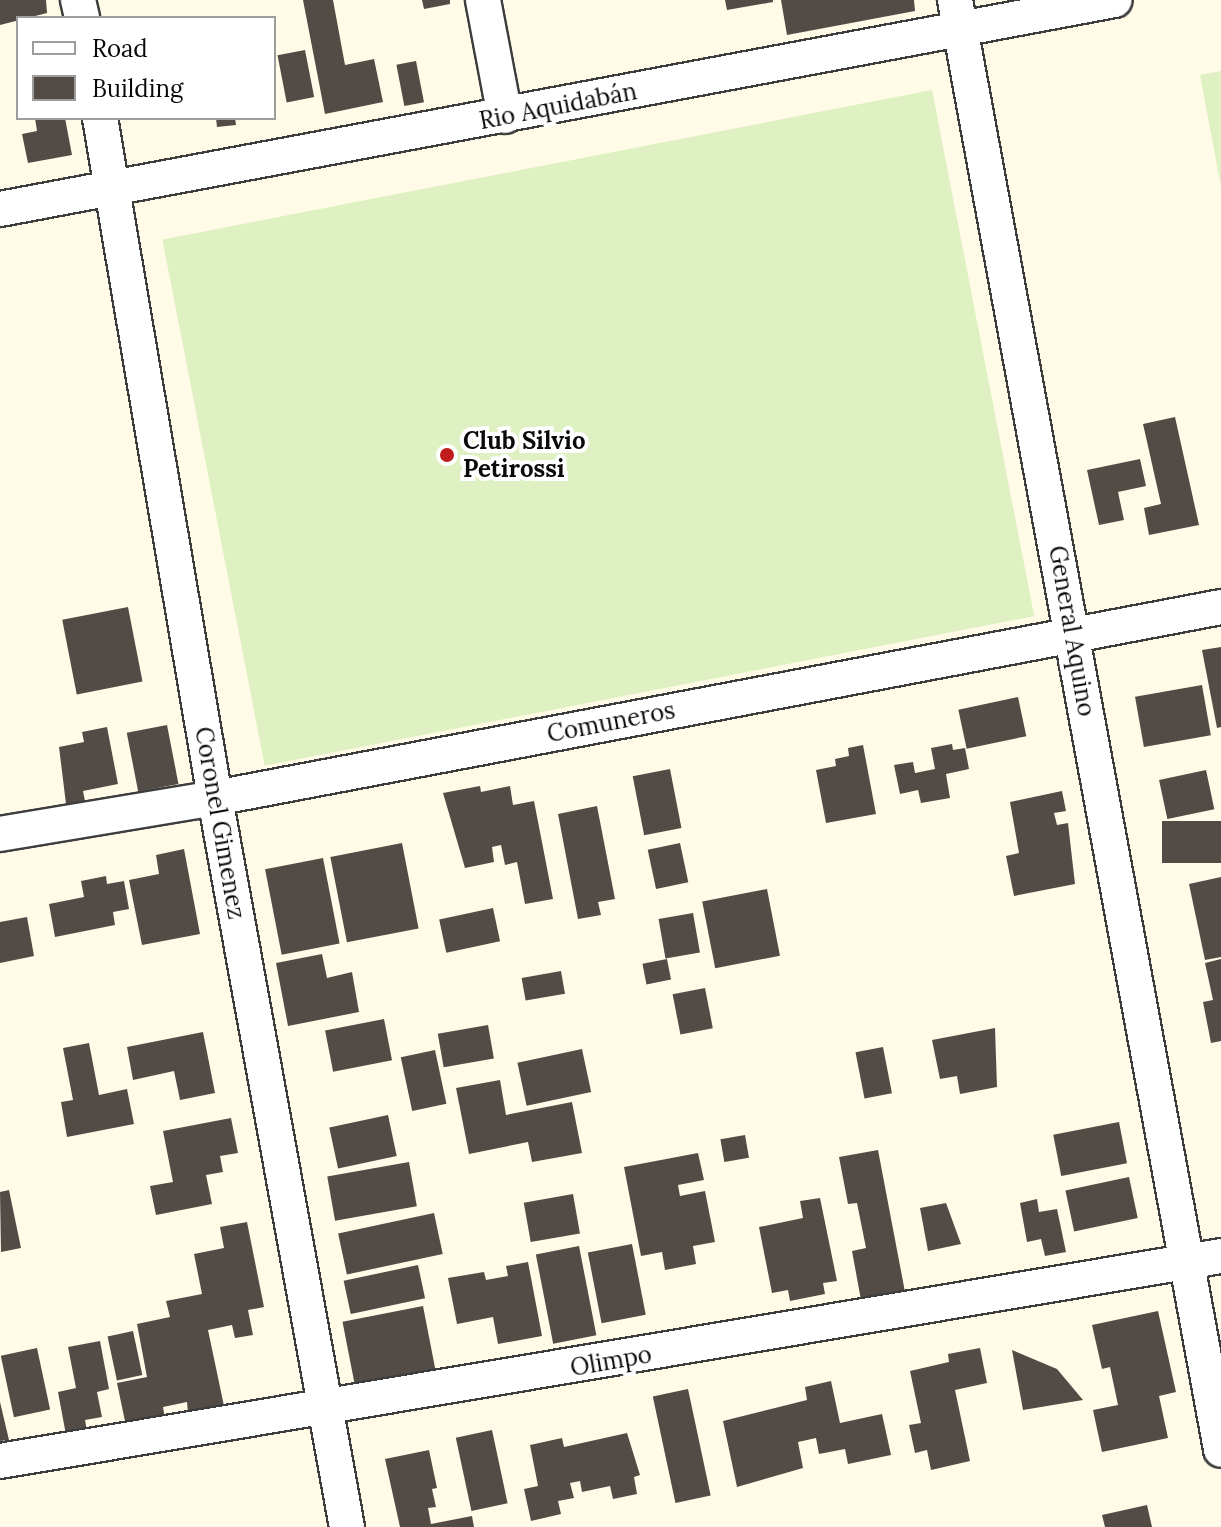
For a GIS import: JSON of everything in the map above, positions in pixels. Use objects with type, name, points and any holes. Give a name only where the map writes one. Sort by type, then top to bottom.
[{"type":"street","points":[[483,0],[505,116]]},
{"type":"street","name":"Rio Aquidabán","points":[[0,209],[505,116],[958,14],[1115,0]]},
{"type":"street","name":"General Aquino","points":[[958,14],[1221,1450]]},
{"type":"street","name":"Coronel Gimenez","points":[[100,120],[215,798],[323,1410],[347,1527]]},
{"type":"street","name":"Comuneros","points":[[0,834],[215,798],[1221,607]]},
{"type":"street","name":"Olimpo","points":[[0,1461],[323,1410],[1221,1256]]},
{"type":"green space","points":[[1221,71],[1221,187],[1200,75]]},
{"type":"green space","points":[[932,90],[1034,616],[265,766],[162,240]]},
{"type":"building","points":[[0,0],[46,0],[47,13],[16,16],[16,21],[0,25]]},
{"type":"building","points":[[303,0],[333,0],[345,65],[374,59],[383,102],[325,114]]},
{"type":"building","points":[[422,0],[450,0],[450,4],[424,9]]},
{"type":"building","points":[[725,0],[773,0],[773,2],[727,10]]},
{"type":"building","points":[[781,0],[914,0],[915,11],[787,35]]},
{"type":"building","points":[[305,50],[314,97],[287,102],[278,55]]},
{"type":"building","points":[[416,61],[424,102],[404,106],[396,65]]},
{"type":"building","points":[[35,120],[65,120],[72,155],[28,163],[22,134],[37,131]]},
{"type":"building","points":[[216,120],[235,120],[236,125],[217,127]]},
{"type":"building","points":[[1175,417],[1199,525],[1149,535],[1144,508],[1161,504],[1143,424]]},
{"type":"building","points":[[1140,459],[1146,486],[1118,492],[1124,520],[1099,525],[1087,470]]},
{"type":"building","points":[[128,607],[143,682],[77,694],[62,620]]},
{"type":"building","points":[[1221,647],[1221,727],[1217,728],[1202,650]]},
{"type":"building","points":[[1202,685],[1211,735],[1144,747],[1135,697]]},
{"type":"building","points":[[1018,697],[1026,736],[967,749],[958,710]]},
{"type":"building","points":[[167,725],[178,784],[138,792],[127,733]]},
{"type":"building","points":[[107,727],[118,784],[83,791],[85,801],[66,804],[59,747],[84,742],[82,732]]},
{"type":"building","points":[[952,744],[953,750],[965,748],[969,769],[946,774],[950,798],[921,803],[918,790],[900,794],[894,765],[913,762],[915,773],[935,769],[931,748]]},
{"type":"building","points":[[863,745],[876,814],[826,823],[816,770],[836,766],[835,759],[849,756],[848,748]]},
{"type":"building","points":[[670,769],[681,828],[644,835],[633,776]]},
{"type":"building","points":[[1206,770],[1214,809],[1167,819],[1159,780]]},
{"type":"building","points":[[480,786],[481,792],[510,786],[513,805],[534,801],[553,899],[525,904],[517,862],[505,865],[501,845],[492,847],[494,862],[465,868],[443,793]]},
{"type":"building","points":[[1062,791],[1066,811],[1054,813],[1057,825],[1068,823],[1075,884],[1014,896],[1006,856],[1019,853],[1010,802]]},
{"type":"building","points":[[597,806],[615,899],[598,902],[601,915],[578,919],[558,814]]},
{"type":"building","points":[[1162,821],[1221,821],[1221,863],[1162,863]]},
{"type":"building","points":[[402,843],[419,928],[347,942],[330,857]]},
{"type":"building","points":[[680,843],[688,882],[656,889],[648,850]]},
{"type":"building","points":[[184,849],[200,934],[142,945],[129,880],[159,874],[156,855]]},
{"type":"building","points":[[323,858],[340,943],[282,955],[265,869]]},
{"type":"building","points":[[106,876],[107,884],[124,881],[129,909],[113,912],[115,925],[55,937],[49,904],[84,897],[81,881]]},
{"type":"building","points":[[1221,877],[1221,957],[1205,960],[1189,884]]},
{"type":"building","points":[[767,889],[780,956],[715,968],[702,902]]},
{"type":"building","points":[[493,908],[500,941],[446,953],[439,919]]},
{"type":"building","points":[[693,913],[700,952],[665,958],[659,919]]},
{"type":"building","points":[[27,917],[34,956],[0,963],[0,922]]},
{"type":"building","points":[[322,954],[327,978],[352,972],[359,1012],[288,1026],[276,963]]},
{"type":"building","points":[[667,959],[671,980],[646,984],[642,964]]},
{"type":"building","points":[[1221,959],[1221,1041],[1211,1043],[1203,1002],[1213,1000],[1205,963]]},
{"type":"building","points":[[561,971],[565,994],[526,1001],[522,978]]},
{"type":"building","points":[[705,988],[713,1028],[680,1035],[673,994]]},
{"type":"building","points":[[384,1019],[392,1060],[333,1072],[325,1030]]},
{"type":"building","points":[[488,1025],[494,1058],[444,1067],[438,1034]]},
{"type":"building","points":[[995,1028],[997,1087],[960,1094],[957,1076],[940,1079],[932,1040]]},
{"type":"building","points":[[203,1032],[215,1093],[180,1100],[174,1071],[133,1080],[127,1047]]},
{"type":"building","points":[[89,1043],[99,1095],[127,1089],[134,1124],[67,1137],[61,1102],[73,1100],[63,1048]]},
{"type":"building","points":[[883,1047],[892,1093],[864,1098],[856,1052]]},
{"type":"building","points":[[582,1049],[591,1092],[527,1106],[517,1063]]},
{"type":"building","points":[[435,1050],[446,1104],[412,1111],[401,1057]]},
{"type":"building","points":[[500,1080],[506,1115],[572,1102],[582,1153],[532,1162],[528,1142],[469,1154],[456,1088]]},
{"type":"building","points":[[388,1115],[397,1156],[338,1169],[329,1127]]},
{"type":"building","points":[[231,1118],[238,1153],[220,1156],[223,1172],[206,1175],[212,1204],[156,1215],[150,1186],[173,1182],[163,1131]]},
{"type":"building","points":[[1119,1122],[1127,1163],[1061,1176],[1053,1135]]},
{"type":"building","points":[[745,1135],[749,1158],[724,1162],[720,1139]]},
{"type":"building","points":[[878,1150],[905,1292],[861,1300],[852,1251],[866,1248],[857,1203],[848,1204],[839,1157]]},
{"type":"building","points":[[698,1153],[704,1180],[678,1185],[680,1196],[705,1191],[715,1242],[693,1246],[696,1264],[665,1270],[662,1252],[641,1256],[624,1167]]},
{"type":"building","points":[[409,1162],[417,1206],[335,1221],[327,1176]]},
{"type":"building","points":[[1129,1177],[1138,1218],[1074,1232],[1065,1191]]},
{"type":"building","points":[[9,1190],[21,1248],[1,1252],[0,1192]]},
{"type":"building","points":[[573,1194],[580,1233],[531,1242],[524,1203]]},
{"type":"building","points":[[820,1198],[837,1281],[823,1283],[825,1294],[790,1301],[788,1290],[772,1293],[759,1227],[803,1218],[800,1201]]},
{"type":"building","points":[[1037,1199],[1039,1212],[1057,1209],[1066,1252],[1045,1256],[1041,1239],[1027,1242],[1020,1203]]},
{"type":"building","points":[[946,1203],[961,1244],[928,1251],[920,1208]]},
{"type":"building","points":[[434,1213],[443,1254],[347,1274],[338,1233]]},
{"type":"building","points":[[247,1222],[264,1307],[248,1310],[253,1335],[235,1338],[232,1325],[208,1330],[224,1406],[188,1413],[187,1402],[163,1407],[165,1419],[126,1426],[117,1383],[147,1377],[137,1324],[170,1317],[166,1301],[202,1294],[194,1254],[224,1248],[220,1227]]},
{"type":"building","points":[[632,1244],[646,1315],[602,1323],[588,1253]]},
{"type":"building","points":[[579,1246],[596,1335],[553,1344],[536,1254]]},
{"type":"building","points":[[528,1262],[542,1336],[498,1344],[493,1317],[457,1324],[448,1278],[484,1272],[486,1280],[508,1276],[506,1266]]},
{"type":"building","points":[[418,1265],[425,1298],[351,1314],[344,1281]]},
{"type":"building","points":[[423,1306],[435,1369],[355,1384],[343,1322]]},
{"type":"building","points":[[1158,1311],[1176,1392],[1159,1396],[1168,1438],[1102,1452],[1093,1410],[1118,1405],[1110,1367],[1102,1369],[1092,1325]]},
{"type":"building","points":[[133,1331],[142,1375],[117,1380],[108,1336]]},
{"type":"building","points":[[100,1341],[109,1389],[97,1392],[102,1417],[85,1420],[87,1431],[66,1435],[58,1392],[76,1388],[68,1347]]},
{"type":"building","points":[[37,1348],[50,1410],[14,1417],[1,1356]]},
{"type":"building","points":[[980,1348],[987,1383],[955,1390],[970,1461],[931,1470],[927,1450],[915,1453],[909,1425],[921,1423],[910,1371],[949,1362],[948,1354]]},
{"type":"building","points":[[1012,1350],[1057,1369],[1083,1400],[1023,1410]]},
{"type":"building","points":[[831,1381],[840,1423],[882,1414],[891,1455],[848,1464],[845,1449],[819,1454],[816,1438],[798,1442],[803,1468],[737,1487],[723,1421],[807,1400],[805,1387]]},
{"type":"building","points":[[688,1389],[711,1496],[675,1503],[653,1396]]},
{"type":"building","points":[[0,1402],[9,1440],[0,1441]]},
{"type":"building","points":[[492,1430],[508,1503],[471,1511],[456,1438]]},
{"type":"building","points":[[627,1433],[640,1475],[634,1477],[637,1494],[613,1499],[610,1486],[582,1492],[580,1481],[570,1483],[574,1498],[558,1501],[561,1514],[531,1521],[524,1489],[538,1486],[530,1445],[562,1438],[564,1447]]},
{"type":"building","points":[[429,1450],[437,1488],[432,1489],[436,1507],[428,1508],[431,1524],[472,1516],[474,1527],[400,1527],[385,1459]]},
{"type":"building","points":[[1147,1505],[1152,1527],[1105,1527],[1102,1515]]},
{"type":"place","name":"Club Silvio Petirossi","points":[[447,455]]}]
